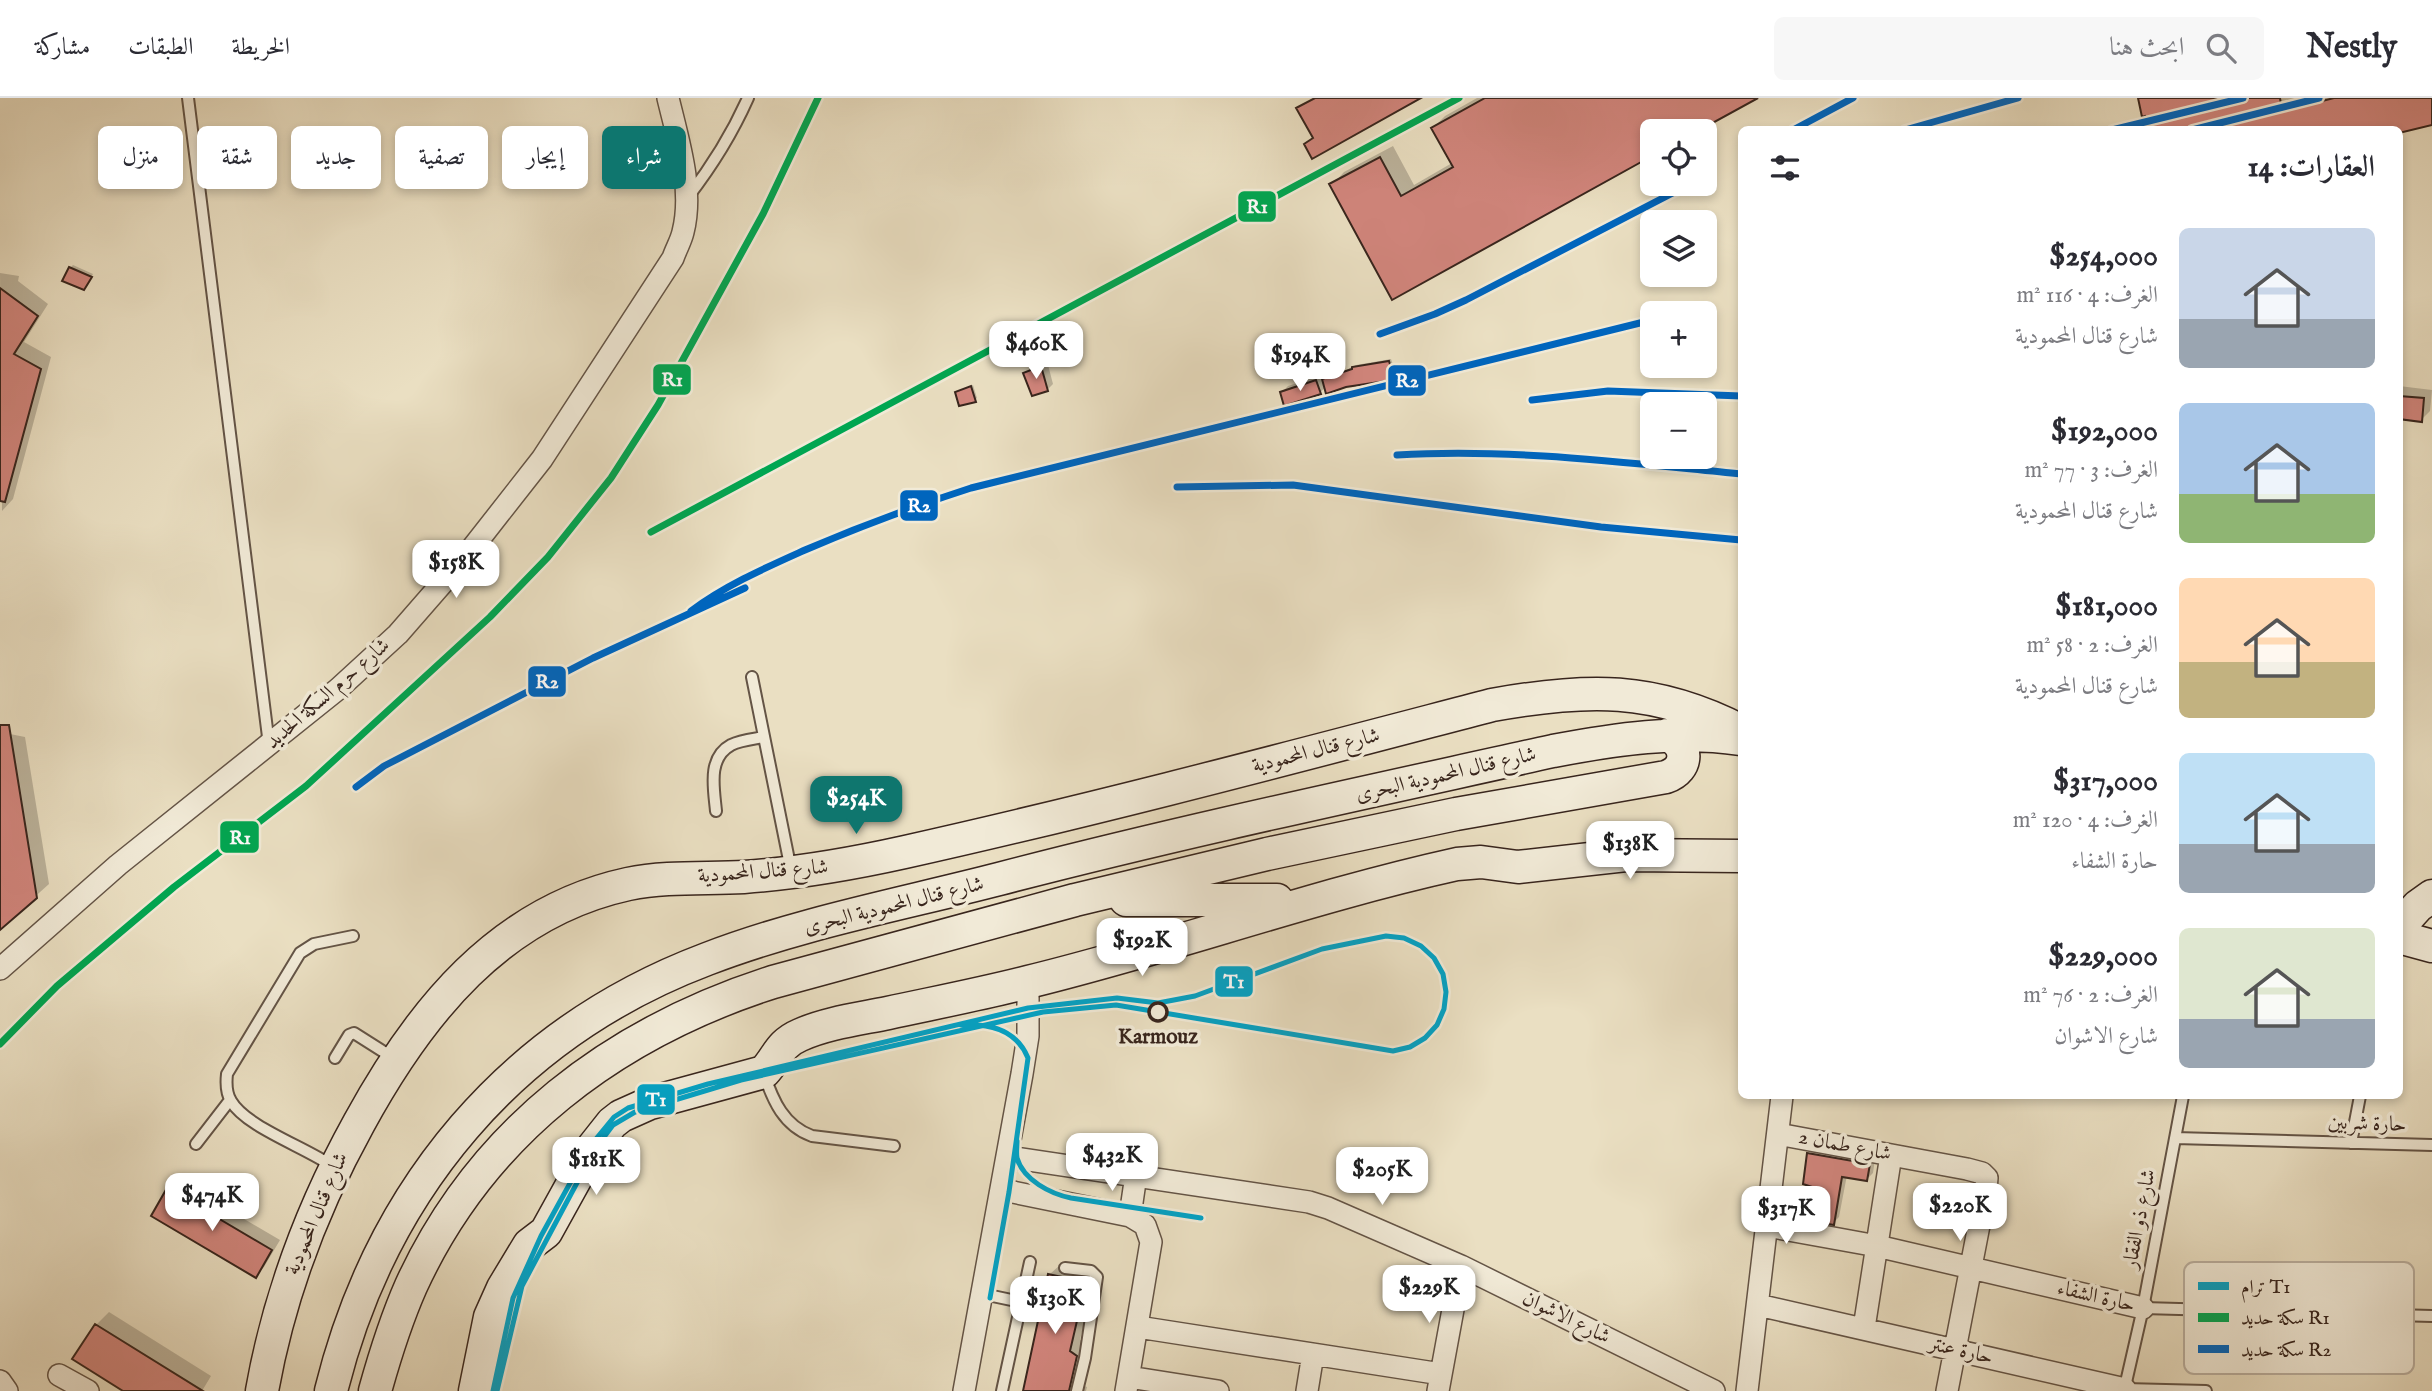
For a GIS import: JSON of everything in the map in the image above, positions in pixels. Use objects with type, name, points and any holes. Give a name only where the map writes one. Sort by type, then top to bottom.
[{"type":"main road","name":"شارع قنال المحمودية","points":[[261,1391],[283,1298],[297,1254],[334,1168],[395,1059],[461,976],[498,946],[543,916],[570,903],[608,890],[657,879],[791,873],[835,867],[1041,822],[1525,699],[1586,693],[1648,698],[1679,705],[1738,731]]},
{"type":"main road","name":"شارع قنال المحمودية البحرى","points":[[331,1391],[344,1340],[378,1256],[405,1206],[451,1141],[513,1075],[548,1046],[635,991],[707,959],[750,944],[1107,851],[1553,751],[1614,740],[1667,735],[1712,735],[1738,739]]},
{"type":"main road","name":"شارع قنال المحمودية البحرى","points":[[375,1391],[385,1355],[411,1287],[446,1222],[466,1192],[540,1110],[598,1064],[661,1026],[729,996],[786,978],[1075,900],[1267,854],[1456,814],[1666,777],[1680,768],[1684,752],[1681,744],[1667,735]]},
{"type":"main road","points":[[475,1391],[490,1317],[503,1288],[530,1245],[546,1232],[593,1147],[612,1123],[621,1115],[650,1103],[764,1072],[788,1041],[815,1029],[1028,982],[1110,961],[1313,900],[1469,862],[1493,862],[1518,867],[1626,855],[1738,856]]},
{"type":"main road","points":[[2403,922],[2432,896]]},
{"type":"main road","points":[[1075,900],[1313,900]]},
{"type":"main road","points":[[2403,938],[2432,946]]},
{"type":"street","name":"شارع حرم السكة الحديد","points":[[0,969],[118,865],[338,689],[398,634],[466,556],[542,459],[673,258],[683,231],[686,200],[682,160],[668,98]]},
{"type":"street","points":[[964,1391],[1009,1157],[1028,1035],[1028,982]]},
{"type":"street","points":[[1747,1391],[1782,1099]]},
{"type":"street","name":"شارع طمان 2","points":[[1778,1133],[1967,1169],[1982,1173],[1987,1178],[1947,1391]]},
{"type":"street","points":[[1864,1328],[1891,1155]]},
{"type":"street","name":"شارع الاشوان","points":[[1009,1157],[1319,1205],[1461,1266],[1714,1391]]},
{"type":"street","points":[[1130,1216],[1136,1175]]},
{"type":"street","points":[[1003,1190],[1130,1216],[1145,1225],[1151,1242],[1127,1384],[1218,1391]]},
{"type":"street","name":"حارة الشفاء","points":[[1767,1226],[1877,1246],[2143,1308]]},
{"type":"street","points":[[1138,1327],[1313,1354],[1439,1383],[1461,1266]]},
{"type":"street","name":"حارة عنتر","points":[[1758,1305],[2125,1390]]},
{"type":"street","points":[[1307,1391],[1313,1354]]},
{"type":"street","points":[[59,1375],[88,1391]]},
{"type":"lane","points":[[188,98],[269,745]]},
{"type":"lane","points":[[686,200],[712,166],[736,126],[748,98]]},
{"type":"lane","points":[[752,677],[791,873]]},
{"type":"lane","points":[[716,811],[713,769],[721,753],[732,744],[764,737]]},
{"type":"lane","points":[[334,1168],[318,1156],[248,1118],[230,1100],[226,1087],[227,1074],[300,953],[309,946],[353,936]]},
{"type":"lane","points":[[335,1058],[349,1035],[354,1033],[395,1059]]},
{"type":"lane","points":[[764,1072],[780,1112],[793,1128],[812,1136],[894,1146]]},
{"type":"lane","name":"شارع ذو الفقار","points":[[2125,1390],[2182,1099]]},
{"type":"lane","points":[[2351,1143],[2359,1099]]},
{"type":"lane","points":[[196,1144],[230,1100]]},
{"type":"lane","name":"حارة شربين","points":[[2175,1138],[2432,1145]]},
{"type":"lane","points":[[1002,1391],[1030,1262]]},
{"type":"lane","points":[[1065,1268],[1091,1271],[1097,1277],[1077,1391]]},
{"type":"lane","points":[[983,1294],[1021,1301]]},
{"type":"lane","name":"حارة الشفاء","points":[[2143,1308],[2184,1309]]},
{"type":"lane","name":"حارة الشفاء","points":[[2414,1316],[2432,1316]]},
{"type":"lane","name":"حارة عنتر","points":[[2125,1390],[2206,1391]]},
{"type":"building","points":[[1315,98],[1421,98],[1312,159],[1304,144],[1313,138],[1296,108]]},
{"type":"building","points":[[1485,98],[1758,98],[1717,121],[1640,119],[1640,163],[1392,300],[1329,184],[1380,157],[1401,196],[1453,167],[1431,128]]},
{"type":"building","points":[[2138,98],[2280,98],[2282,111],[2334,98],[2432,98],[2432,125],[2403,132],[2403,126],[2146,126],[2145,116],[2142,117]]},
{"type":"building","points":[[69,267],[92,277],[84,290],[62,281]]},
{"type":"building","points":[[0,288],[38,316],[14,354],[41,369],[5,502],[0,501]]},
{"type":"building","points":[[1389,361],[1392,371],[1386,381],[1346,387],[1326,394],[1322,379],[1352,367]]},
{"type":"building","points":[[1041,366],[1048,391],[1032,396],[1023,373]]},
{"type":"building","points":[[1316,380],[1321,394],[1284,406],[1280,392]]},
{"type":"building","points":[[971,386],[976,402],[959,406],[955,392]]},
{"type":"building","points":[[2403,396],[2424,398],[2422,422],[2403,420]]},
{"type":"building","points":[[0,725],[9,725],[37,898],[0,930]]},
{"type":"building","points":[[1807,1153],[1870,1164],[1867,1181],[1842,1177],[1834,1225],[1816,1222],[1820,1199],[1816,1198],[1818,1189],[1803,1184]]},
{"type":"building","points":[[167,1188],[272,1250],[256,1278],[151,1216]]},
{"type":"building","points":[[1048,1274],[1086,1282],[1070,1351],[1077,1356],[1069,1391],[1023,1391]]},
{"type":"building","points":[[95,1324],[203,1391],[123,1391],[72,1359]]},
{"type":"tram line","name":"T1","points":[[493,1391],[513,1298],[541,1236],[591,1145],[614,1117],[628,1108],[708,1084],[1028,1008],[1117,998],[1158,1003],[1195,996],[1322,949],[1386,936],[1404,938],[1421,946],[1434,958],[1443,974],[1446,992],[1444,1009],[1437,1025],[1425,1038],[1410,1047],[1393,1051],[1116,1005],[1043,1012],[741,1080],[635,1112],[613,1125],[595,1149],[522,1286],[497,1391]]},
{"type":"tram line","name":"T1","points":[[961,1025],[982,1025],[1009,1034],[1023,1048],[1028,1058],[1009,1192],[990,1298]]},
{"type":"tram line","name":"T1","points":[[1017,1141],[1017,1158],[1025,1173],[1039,1185],[1055,1193],[1071,1198],[1201,1218]]},
{"type":"rail line","name":"R1","points":[[0,1044],[57,986],[174,887],[306,786],[490,617],[548,557],[611,478],[658,405],[763,214],[818,98]]},
{"type":"rail line","name":"R1","points":[[651,532],[1459,98]]},
{"type":"rail line","name":"R2","points":[[1800,126],[1853,98]]},
{"type":"rail line","name":"R2","points":[[1919,126],[2018,98]]},
{"type":"rail line","name":"R2","points":[[2128,126],[2243,98]]},
{"type":"rail line","name":"R2","points":[[2208,126],[2319,98]]},
{"type":"rail line","name":"R2","points":[[1380,334],[1466,300],[1667,196]]},
{"type":"rail line","name":"R2","points":[[691,611],[732,585],[805,550],[887,517],[971,488],[1640,323]]},
{"type":"rail line","name":"R2","points":[[1532,400],[1608,391],[1738,396]]},
{"type":"rail line","name":"R2","points":[[1397,455],[1526,455],[1738,474]]},
{"type":"rail line","name":"R2","points":[[1177,487],[1293,485],[1601,527],[1738,540]]},
{"type":"rail line","name":"R2","points":[[356,787],[384,766],[593,658],[745,588]]},
{"type":"place","name":"Karmouz","points":[[1158,1012]]}]
